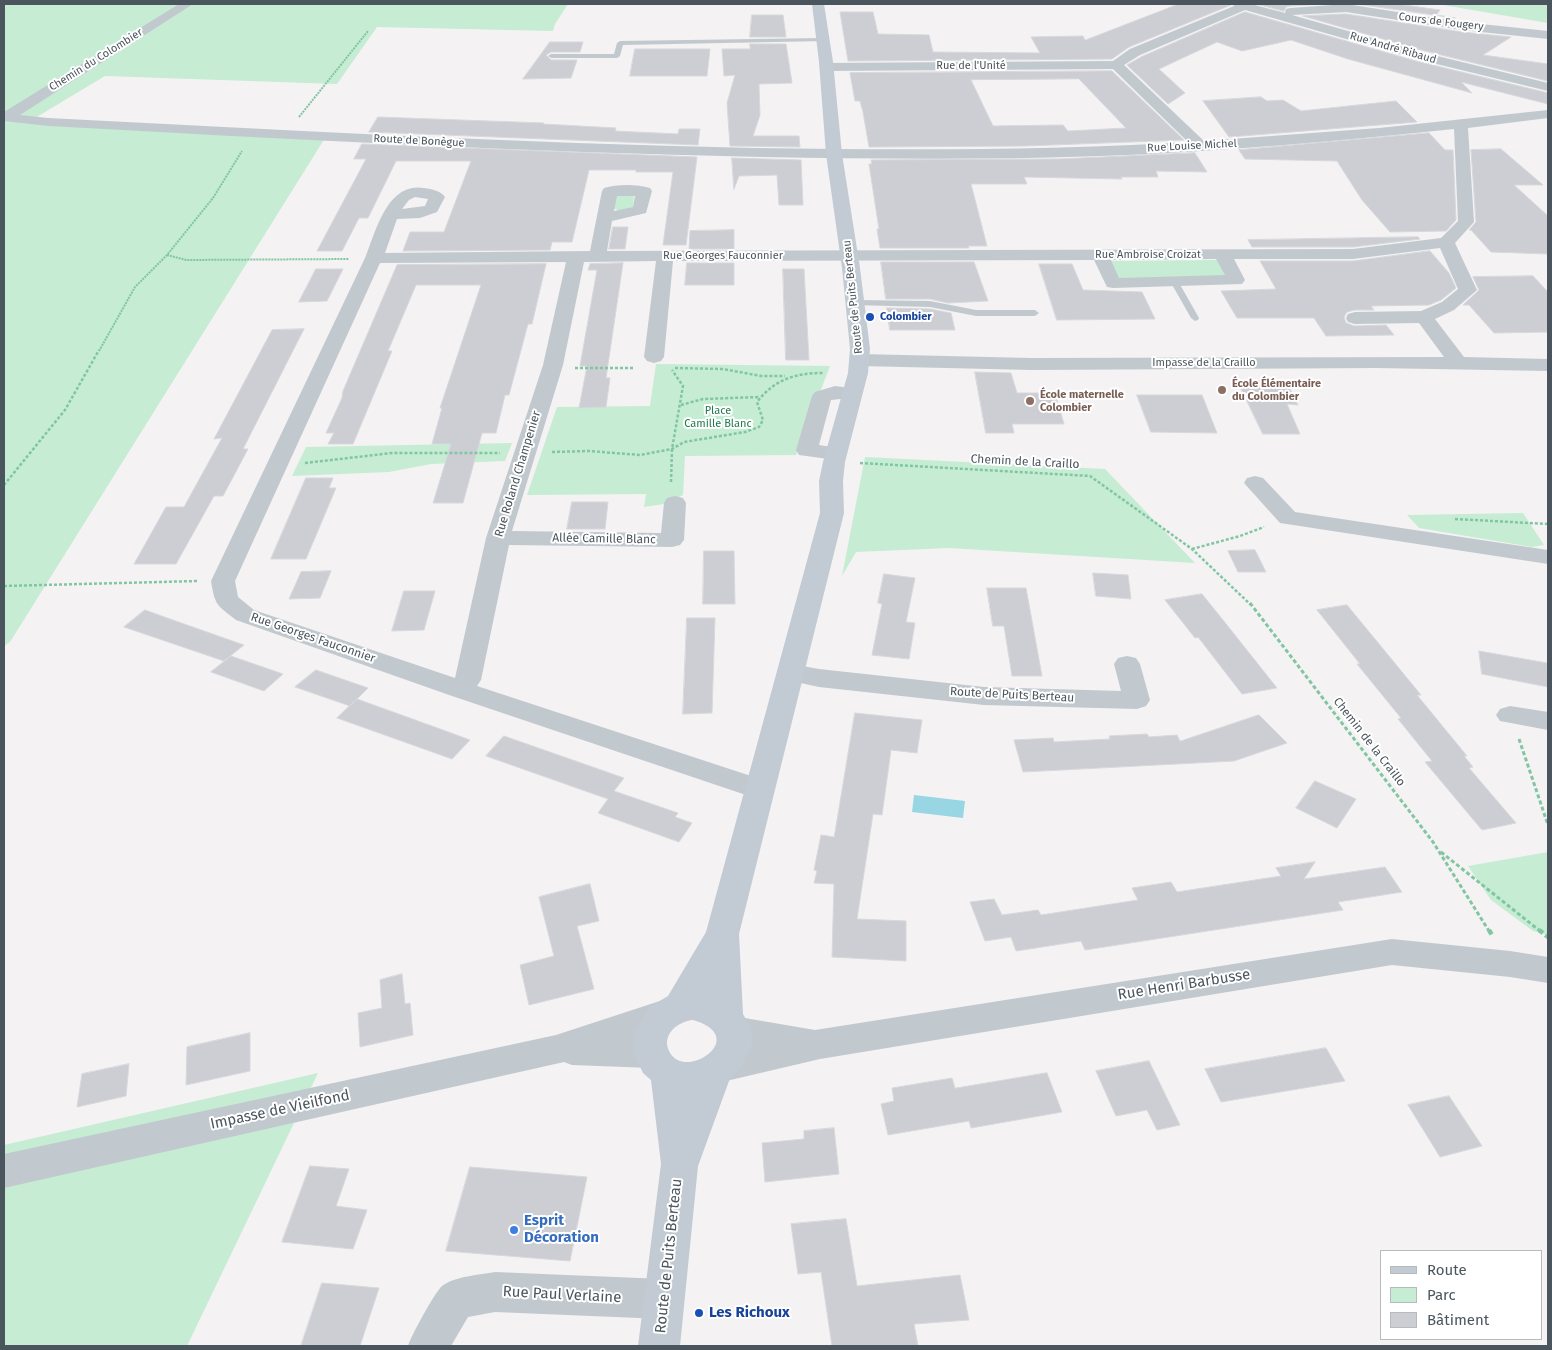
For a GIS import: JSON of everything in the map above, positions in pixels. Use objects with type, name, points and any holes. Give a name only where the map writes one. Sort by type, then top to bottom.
[{"type":"street","name":"Chemin du Colombier","points":[[5,117],[186,4]]},
{"type":"street","name":"Route de Puits Berteau","points":[[674,1009],[722,934],[832,513],[831,481],[835,458],[860,360],[855,303],[834,154],[818,4]]},
{"type":"street","name":"Rue André Ribaud","points":[[1243,5],[1421,56],[1548,87]]},
{"type":"street","points":[[1200,145],[1116,65],[1135,52],[1243,5]]},
{"type":"street","name":"Cours de Fougery","points":[[1275,14],[1346,8],[1462,26],[1548,35]]},
{"type":"street","points":[[1063,65],[1056,53],[1135,52]]},
{"type":"street","name":"Rue de l'Unité","points":[[826,67],[1116,65]]},
{"type":"street","name":"Rue Louise Michel","points":[[834,154],[1091,152],[1300,139],[1461,125],[1548,114]]},
{"type":"street","name":"Route de Bonègue","points":[[5,117],[48,122],[466,144],[834,154]]},
{"type":"street","points":[[1355,318],[1424,318],[1448,306],[1468,290],[1446,242],[1466,222],[1461,125]]},
{"type":"street","points":[[224,581],[374,258],[392,215]]},
{"type":"street","points":[[586,257],[604,218]]},
{"type":"street","name":"Rue Ambroise Croizat","points":[[849,255],[1354,254],[1446,242]]},
{"type":"street","points":[[1100,255],[1113,283],[1236,280],[1222,254]]},
{"type":"street","name":"Rue Georges Fauconnier","points":[[374,258],[849,255]]},
{"type":"street","points":[[654,357],[665,256]]},
{"type":"street","name":"Rue Roland Champenier","points":[[461,690],[468,680],[498,538],[586,257]]},
{"type":"street","points":[[1424,318],[1458,362]]},
{"type":"street","name":"Impasse de la Craillo","points":[[860,360],[1104,364],[1458,362],[1548,365]]},
{"type":"street","points":[[1255,483],[1288,518],[1548,557]]},
{"type":"street","name":"Allée Camille Blanc","points":[[498,538],[672,540],[675,503]]},
{"type":"street","name":"Rue Georges Fauconnier","points":[[224,581],[226,600],[245,615],[461,690],[746,785],[761,787]]},
{"type":"street","name":"Route de Puits Berteau","points":[[791,673],[818,678],[984,696],[1137,700],[1127,664]]},
{"type":"street","points":[[1510,715],[1548,721]]},
{"type":"street","name":"Route de Puits Berteau","points":[[722,934],[730,1024]]},
{"type":"street","name":"Rue Henri Barbusse","points":[[718,1069],[820,1044],[1392,952],[1510,964],[1548,970]]},
{"type":"street","points":[[693,1005],[706,1006],[730,1024],[735,1040],[734,1049],[729,1058],[718,1069],[703,1077],[691,1078],[660,1063],[649,1041],[652,1030],[659,1020],[674,1009],[693,1005]]},
{"type":"street","name":"Impasse de Vieilfond","points":[[4,1171],[556,1050],[674,1009]]},
{"type":"street","name":"Rue Henri Barbusse","points":[[730,1024],[820,1044]]},
{"type":"street","name":"Impasse de Vieilfond","points":[[556,1050],[660,1063]]},
{"type":"street","name":"Route de Puits Berteau","points":[[660,1063],[679,1166]]},
{"type":"street","name":"Route de Puits Berteau","points":[[659,1346],[679,1166],[718,1069]]},
{"type":"street","name":"Rue Paul Verlaine","points":[[428,1346],[456,1300],[495,1292],[663,1299]]},
{"type":"lane","points":[[551,56],[617,56],[620,43],[823,40]]},
{"type":"lane","points":[[1174,281],[1195,318]]},
{"type":"lane","points":[[855,303],[930,304],[976,313],[1035,313]]},
{"type":"path","points":[[284,134],[368,31]]},
{"type":"path","points":[[4,485],[65,410],[135,287],[167,255],[213,198],[225,176],[254,133]]},
{"type":"path","points":[[167,255],[186,260],[374,258]]},
{"type":"path","points":[[553,365],[564,365],[569,368],[638,368]]},
{"type":"path","points":[[675,503],[671,498],[672,449],[683,386],[677,375],[669,368],[722,369],[761,376],[830,373]]},
{"type":"path","points":[[280,458],[304,463],[392,453],[589,452],[640,455],[672,449],[684,442],[745,432],[759,427],[763,420],[757,402],[765,390],[786,376]]},
{"type":"path","points":[[681,405],[703,399],[760,397]]},
{"type":"path","name":"Chemin de la Craillo","points":[[835,458],[1090,476],[1192,549],[1248,602],[1439,850],[1510,964]]},
{"type":"path","points":[[1192,549],[1240,536],[1288,518]]},
{"type":"path","points":[[4,586],[224,581]]},
{"type":"path","points":[[1510,715],[1548,825]]},
{"type":"path","points":[[1439,850],[1548,937]]},
{"type":"green space","points":[[4,4],[568,4],[555,24],[553,31],[377,27],[337,84],[105,76],[30,121],[325,138],[10,642],[4,646]]},
{"type":"green space","points":[[1437,4],[1548,4],[1548,23]]},
{"type":"green space","points":[[634,195],[633,207],[620,211],[613,208],[615,196]]},
{"type":"green space","points":[[1217,260],[1228,278],[1119,280],[1109,261]]},
{"type":"green space","name":"Place Camille Blanc","points":[[656,364],[830,366],[796,455],[685,456],[683,495],[664,504],[644,507],[646,494],[527,495],[557,407],[650,406]]},
{"type":"green space","points":[[512,443],[505,461],[431,464],[389,472],[292,476],[306,447]]},
{"type":"green space","points":[[865,457],[1105,469],[1195,563],[949,548],[856,552],[842,576]]},
{"type":"green space","points":[[1523,513],[1544,545],[1532,547],[1419,528],[1407,515]]},
{"type":"green space","points":[[1548,852],[1548,935],[1533,931],[1491,900],[1468,866]]},
{"type":"green space","points":[[318,1073],[187,1346],[4,1346],[4,1145]]},
{"type":"water","points":[[914,795],[965,801],[963,818],[912,812]]},
{"type":"building","points":[[1179,4],[1231,5],[1129,47],[1112,59],[848,61],[840,12],[873,12],[878,34],[929,35],[933,52],[1040,53],[1031,37],[1083,36],[1085,40]]},
{"type":"building","points":[[1257,4],[1323,4],[1290,6],[1286,7],[1284,11]]},
{"type":"building","points":[[1357,4],[1397,4],[1440,10],[1436,15],[1455,18]]},
{"type":"building","points":[[1245,12],[1416,61],[1548,93],[1548,104],[1461,82],[1472,93],[1348,59],[1291,40],[1242,51],[1217,42],[1159,69],[1185,93],[1168,104],[1127,65],[1141,57]]},
{"type":"building","points":[[1346,14],[1462,32],[1511,37],[1483,55],[1548,64],[1548,81],[1425,51],[1303,16]]},
{"type":"building","points":[[752,15],[783,15],[786,37],[750,37]]},
{"type":"building","points":[[550,42],[583,42],[580,52],[551,52],[546,55],[551,60],[577,60],[571,78],[523,79]]},
{"type":"building","points":[[750,44],[786,44],[792,83],[759,84],[760,115],[753,136],[799,136],[800,147],[730,146],[727,103],[735,75],[724,76],[722,49],[750,49]]},
{"type":"building","points":[[635,49],[710,49],[707,76],[630,76]]},
{"type":"building","points":[[1112,71],[1184,140],[1025,146],[869,147],[863,112],[860,101],[855,101],[850,73]],"holes":[[[1079,79],[1126,128],[1068,131],[1063,125],[993,126],[971,80]]]},
{"type":"building","points":[[1261,97],[1267,101],[1283,100],[1301,111],[1396,101],[1417,122],[1229,137],[1203,101]]},
{"type":"building","points":[[378,117],[544,123],[616,128],[615,131],[678,134],[679,129],[700,129],[698,145],[369,132]]},
{"type":"building","points":[[1429,133],[1445,150],[1453,150],[1456,220],[1446,231],[1390,232],[1362,200],[1337,161],[1245,159],[1239,150]]},
{"type":"building","points":[[362,144],[697,157],[686,245],[663,245],[673,172],[589,170],[572,242],[552,242],[550,250],[403,251],[410,232],[444,232],[471,161],[396,161],[368,218],[359,218],[342,251],[317,251],[366,159],[354,159]]},
{"type":"building","points":[[1501,149],[1543,185],[1514,185],[1548,216],[1548,254],[1491,252],[1469,230],[1476,222],[1471,150]]},
{"type":"building","points":[[1195,153],[1207,172],[1156,171],[1158,177],[1121,177],[1122,179],[1024,177],[1027,184],[971,184],[987,246],[968,246],[969,248],[880,248],[869,164],[872,164],[871,160],[1059,159]]},
{"type":"building","points":[[732,158],[801,160],[803,205],[779,205],[777,175],[739,176],[734,189]]},
{"type":"building","points":[[613,227],[628,227],[625,249],[609,249]]},
{"type":"building","points":[[734,230],[734,249],[689,249],[690,231]]},
{"type":"building","points":[[1418,237],[1420,239],[1353,247],[1252,247],[1248,240]]},
{"type":"building","points":[[1430,251],[1449,273],[1456,288],[1441,300],[1429,305],[1371,306],[1374,310],[1354,310],[1347,312],[1344,317],[1346,323],[1354,326],[1386,325],[1394,335],[1326,336],[1314,318],[1237,318],[1221,291],[1276,289],[1260,261],[1353,261]]},
{"type":"building","points":[[881,262],[974,262],[988,301],[948,303],[930,299],[886,299]]},
{"type":"building","points":[[623,263],[606,378],[610,378],[606,407],[579,408],[587,366],[580,366],[597,270],[588,270],[590,264]]},
{"type":"building","points":[[687,263],[734,263],[734,285],[685,285]]},
{"type":"building","points":[[546,264],[532,324],[528,324],[509,395],[505,395],[496,433],[482,433],[463,503],[433,503],[451,444],[432,444],[442,408],[440,408],[481,285],[416,285],[388,351],[392,351],[353,444],[328,444],[334,433],[326,433],[397,265]]},
{"type":"building","points":[[1039,264],[1072,264],[1083,290],[1142,292],[1155,319],[1057,320]]},
{"type":"building","points":[[316,269],[343,269],[327,301],[299,302]]},
{"type":"building","points":[[783,269],[804,269],[809,360],[786,360]]},
{"type":"building","points":[[1533,276],[1548,292],[1548,332],[1494,333],[1469,305],[1463,305],[1479,290],[1473,277]]},
{"type":"building","points":[[887,308],[930,309],[951,313],[955,330],[890,330]]},
{"type":"building","points":[[304,329],[243,449],[248,449],[223,496],[214,496],[176,564],[134,564],[166,507],[184,507],[222,438],[214,439],[272,330]]},
{"type":"building","points":[[975,372],[1011,373],[1017,393],[1055,393],[1064,424],[1012,424],[1014,433],[986,433]]},
{"type":"building","points":[[1237,380],[1286,381],[1298,405],[1287,404],[1300,434],[1263,434]]},
{"type":"building","points":[[1137,395],[1202,395],[1217,433],[1151,432]]},
{"type":"building","points":[[306,478],[333,478],[329,488],[336,488],[306,559],[271,559]]},
{"type":"building","points":[[572,502],[608,502],[605,529],[567,529]]},
{"type":"building","points":[[1255,550],[1266,572],[1238,572],[1228,551]]},
{"type":"building","points":[[704,551],[734,551],[735,604],[703,604]]},
{"type":"building","points":[[331,571],[320,598],[289,599],[301,572]]},
{"type":"building","points":[[1093,573],[1128,575],[1131,599],[1096,596]]},
{"type":"building","points":[[884,574],[915,578],[906,622],[915,623],[909,659],[872,655],[882,604],[878,603]]},
{"type":"building","points":[[987,588],[1026,588],[1042,676],[1012,676],[1004,626],[993,626]]},
{"type":"building","points":[[404,591],[435,591],[424,630],[392,631]]},
{"type":"building","points":[[1202,594],[1277,688],[1242,694],[1198,637],[1195,638],[1165,600]]},
{"type":"building","points":[[1347,605],[1421,695],[1417,695],[1467,756],[1464,756],[1473,767],[1469,768],[1516,823],[1482,830],[1425,762],[1432,761],[1398,719],[1401,718],[1357,664],[1360,664],[1317,610]]},
{"type":"building","points":[[145,610],[244,645],[224,661],[124,627]]},
{"type":"building","points":[[687,618],[715,618],[712,713],[683,714]]},
{"type":"building","points":[[1479,651],[1547,663],[1548,687],[1482,674]]},
{"type":"building","points":[[231,656],[283,674],[264,691],[211,672]]},
{"type":"building","points":[[316,670],[368,688],[350,706],[295,687]]},
{"type":"building","points":[[357,699],[470,740],[452,759],[337,718]]},
{"type":"building","points":[[855,713],[922,720],[917,753],[891,750],[882,815],[873,814],[857,919],[906,921],[906,961],[832,957],[834,884],[814,883],[817,871],[814,870],[821,835],[834,837]]},
{"type":"building","points":[[1259,715],[1287,743],[1234,761],[1023,772],[1014,740],[1053,738],[1054,742],[1110,739],[1109,736],[1147,734],[1149,737],[1177,735],[1180,741]]},
{"type":"building","points":[[504,736],[624,778],[614,791],[678,813],[675,817],[692,823],[679,842],[598,813],[608,799],[486,756]]},
{"type":"building","points":[[1315,781],[1356,799],[1337,828],[1296,808]]},
{"type":"building","points":[[1315,862],[1304,879],[1385,867],[1402,892],[1338,902],[1343,910],[1085,950],[1081,941],[1016,951],[1011,937],[985,941],[970,902],[994,899],[1002,915],[1038,910],[1041,915],[1138,900],[1132,888],[1171,882],[1177,892],[1281,876],[1276,868]]},
{"type":"building","points":[[590,884],[599,921],[577,926],[594,989],[529,1005],[520,965],[554,956],[539,897]]},
{"type":"building","points":[[402,974],[405,1004],[410,1003],[413,1035],[360,1047],[358,1013],[382,1008],[380,980]]},
{"type":"building","points":[[250,1033],[250,1071],[186,1085],[187,1047]]},
{"type":"building","points":[[1326,1048],[1345,1081],[1221,1102],[1205,1069]]},
{"type":"building","points":[[1149,1061],[1180,1125],[1157,1130],[1147,1110],[1116,1116],[1096,1071]]},
{"type":"building","points":[[129,1064],[126,1096],[77,1107],[82,1074]]},
{"type":"building","points":[[1047,1073],[1062,1112],[971,1128],[969,1121],[888,1135],[881,1104],[894,1101],[892,1088],[952,1078],[955,1088]]},
{"type":"building","points":[[1449,1096],[1482,1146],[1440,1157],[1408,1105]]},
{"type":"building","points":[[834,1128],[839,1174],[765,1182],[762,1143],[804,1139],[804,1131]]},
{"type":"building","points":[[310,1166],[349,1169],[336,1206],[367,1210],[353,1249],[282,1242]]},
{"type":"building","name":"Esprit Décoration","points":[[470,1167],[587,1177],[570,1261],[446,1251]]},
{"type":"building","points":[[846,1219],[857,1286],[960,1275],[969,1320],[914,1324],[918,1346],[832,1346],[821,1272],[798,1274],[791,1224]]},
{"type":"building","points":[[322,1283],[379,1288],[360,1346],[301,1346]]},
{"type":"place","name":"Colombier","points":[[870,317]]},
{"type":"place","name":"École Élémentaire du Colombier","points":[[1222,390]]},
{"type":"place","name":"École maternelle Colombier","points":[[1030,401]]},
{"type":"place","name":"Esprit Décoration","points":[[514,1230]]},
{"type":"place","name":"Les Richoux","points":[[699,1313]]}]
